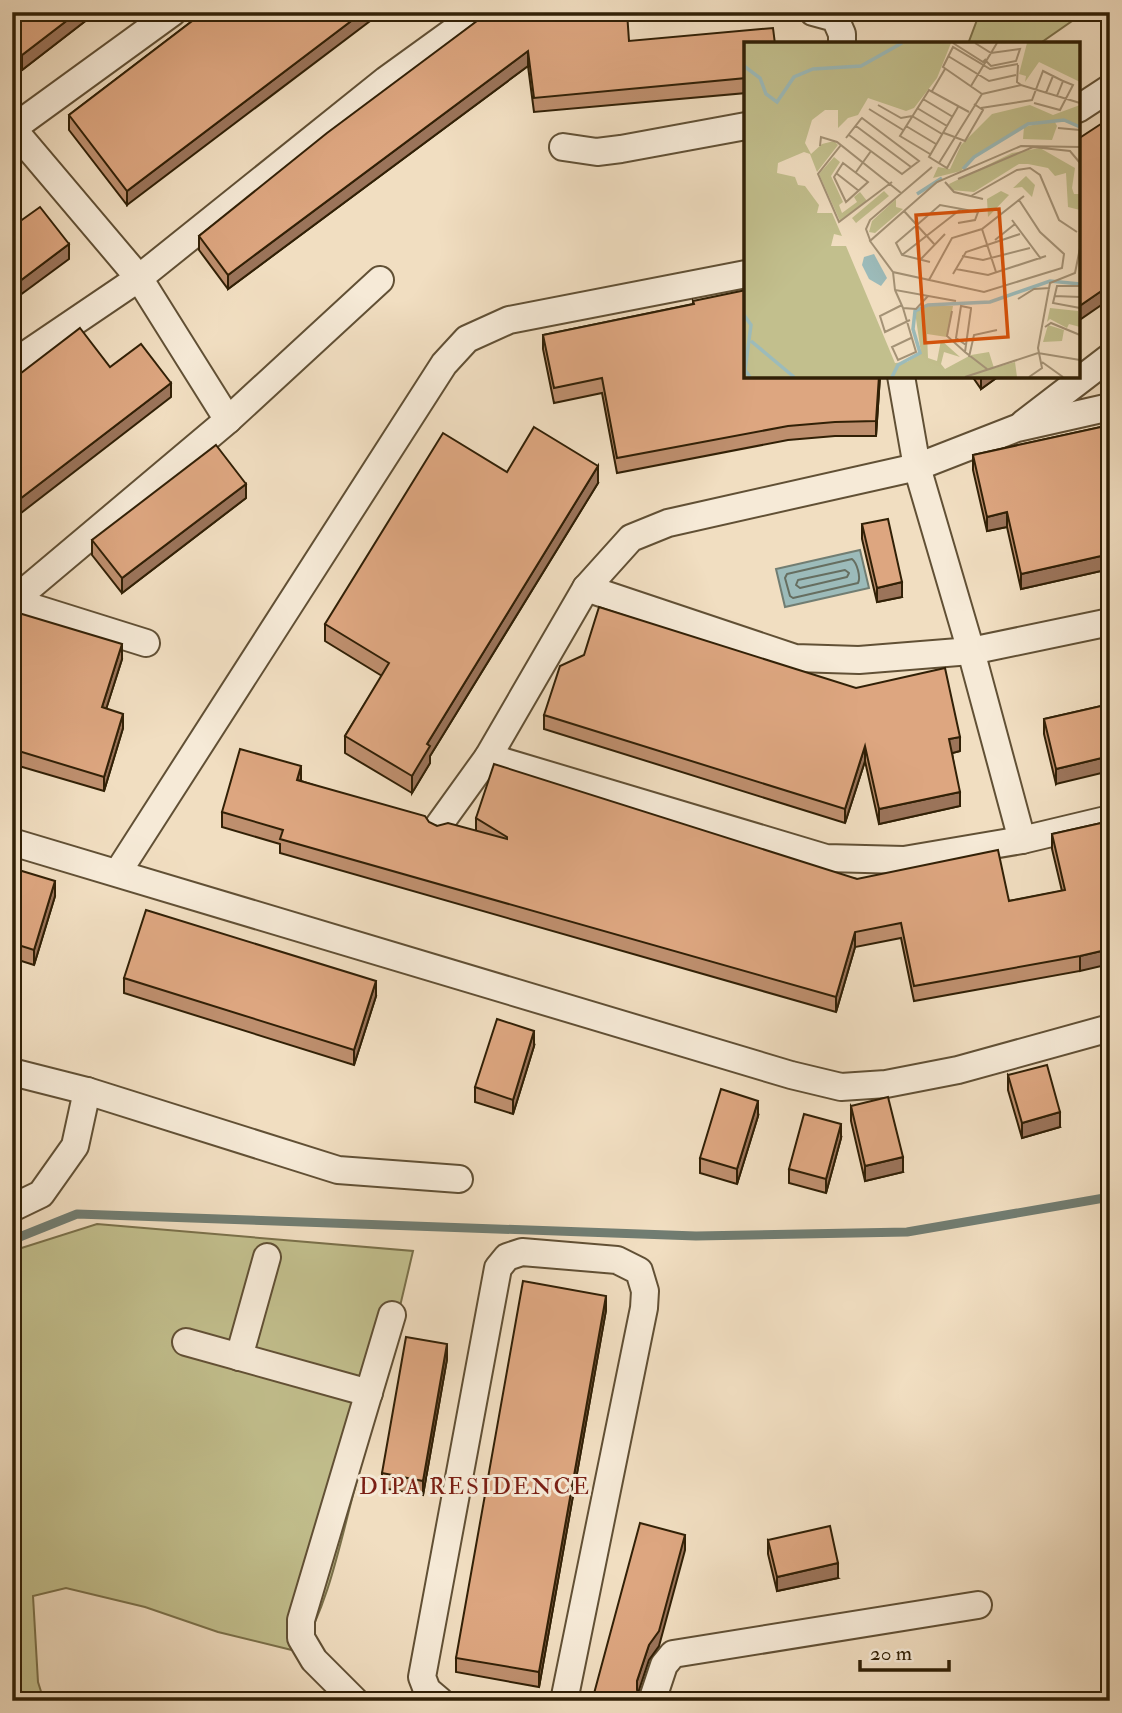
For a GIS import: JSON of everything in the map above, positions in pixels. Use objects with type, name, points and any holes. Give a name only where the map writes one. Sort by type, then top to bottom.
[{"type":"street","points":[[173,12],[12,129],[139,278],[228,420]]},
{"type":"street","points":[[12,365],[139,278],[386,80],[480,12]]},
{"type":"street","points":[[813,12],[835,18],[842,34],[842,42]]},
{"type":"street","points":[[1080,108],[1110,88]]},
{"type":"street","points":[[563,147],[597,152],[744,126]]},
{"type":"street","points":[[118,872],[444,364],[467,339],[509,320],[744,274]]},
{"type":"street","points":[[13,601],[228,420],[380,280]]},
{"type":"street","points":[[1017,428],[1110,357]]},
{"type":"street","points":[[901,378],[916,467],[971,651],[1022,840]]},
{"type":"street","points":[[439,825],[488,757],[586,588],[631,538],[668,523],[916,467],[1017,428],[1110,407]]},
{"type":"street","points":[[586,588],[795,658],[859,660],[971,651],[1110,622]]},
{"type":"street","points":[[13,601],[146,643]]},
{"type":"street","points":[[488,757],[826,858],[904,860],[1022,840],[1110,819]]},
{"type":"street","points":[[12,842],[791,1075],[841,1087],[886,1084],[958,1070],[1110,1028]]},
{"type":"street","points":[[12,1072],[87,1091],[338,1170],[459,1179]]},
{"type":"street","points":[[12,1208],[41,1194],[75,1146],[87,1091]]},
{"type":"street","points":[[440,1701],[423,1685],[424,1664],[498,1268],[507,1257],[522,1252],[617,1260],[639,1271],[645,1291],[644,1308],[564,1701]]},
{"type":"street","points":[[239,1357],[267,1257]]},
{"type":"street","points":[[355,1701],[314,1660],[301,1638],[301,1620],[392,1315]]},
{"type":"street","points":[[186,1342],[369,1393]]},
{"type":"street","points":[[652,1701],[664,1665],[673,1654],[978,1605]]},
{"type":"shaded area","points":[[980,12],[1085,12],[1042,42],[969,42]]},
{"type":"shaded area","points":[[97,1224],[413,1251],[377,1404],[337,1555],[318,1615],[300,1652],[218,1632],[145,1607],[66,1588],[33,1596],[38,1682],[44,1701],[12,1701],[12,1251]]},
{"type":"water","points":[[860,550],[869,588],[785,607],[776,569]]},
{"type":"building","points":[[12,12],[78,12],[22,55],[12,42]]},
{"type":"building","points":[[204,12],[363,12],[127,191],[69,115]]},
{"type":"building","points":[[489,12],[627,12],[629,41],[773,28],[775,42],[744,42],[744,78],[534,98],[528,51],[228,275],[199,236],[327,133]]},
{"type":"building","points":[[1110,118],[1110,285],[1080,306],[1080,138]]},
{"type":"building","points":[[40,207],[69,244],[12,287],[12,227]]},
{"type":"building","points":[[744,290],[744,378],[879,378],[876,421],[788,426],[617,458],[602,378],[554,388],[543,335],[694,304],[693,301]]},
{"type":"building","points":[[80,328],[110,367],[141,344],[171,383],[12,505],[12,380]]},
{"type":"building","points":[[1110,425],[1110,554],[1021,574],[1007,512],[987,517],[973,455]]},
{"type":"building","points":[[534,427],[598,466],[427,744],[430,746],[412,776],[345,736],[389,663],[325,624],[443,433],[507,472]]},
{"type":"building","points":[[216,445],[246,484],[122,578],[92,540]]},
{"type":"building","points":[[888,519],[902,582],[877,588],[862,524]]},
{"type":"building","points":[[599,607],[856,688],[945,668],[960,737],[949,739],[960,792],[879,809],[865,746],[845,809],[544,715],[560,666],[584,655]]},
{"type":"building","points":[[12,611],[122,644],[102,707],[123,714],[104,777],[12,749]]},
{"type":"building","points":[[1110,704],[1110,756],[1056,769],[1044,719]]},
{"type":"building","points":[[240,749],[301,766],[297,780],[425,816],[437,826],[448,823],[507,839],[476,818],[494,764],[857,879],[998,850],[1009,901],[1065,890],[1052,834],[1110,821],[1110,949],[914,986],[901,923],[855,932],[836,997],[280,839],[283,830],[222,812]]},
{"type":"building","points":[[12,868],[55,881],[34,950],[12,943]]},
{"type":"building","points":[[146,910],[376,981],[354,1050],[124,978]]},
{"type":"building","points":[[497,1019],[534,1031],[513,1100],[475,1087]]},
{"type":"building","points":[[1047,1065],[1060,1112],[1022,1123],[1008,1075]]},
{"type":"building","points":[[721,1089],[758,1101],[737,1169],[700,1158]]},
{"type":"building","points":[[888,1097],[903,1157],[865,1166],[851,1106]]},
{"type":"building","points":[[804,1114],[841,1124],[826,1179],[789,1169]]},
{"type":"building","points":[[523,1281],[606,1296],[539,1672],[456,1658]]},
{"type":"building","points":[[406,1337],[447,1344],[423,1481],[382,1473]]},
{"type":"building","points":[[640,1523],[685,1535],[659,1631],[649,1645],[637,1681],[637,1690],[642,1698],[641,1701],[592,1701]]},
{"type":"building","points":[[830,1526],[838,1563],[777,1577],[768,1540]]},
{"type":"waterway","points":[[12,1240],[77,1214],[696,1236],[907,1232],[1110,1197]]},
{"type":"district","name":"DIPA RESIDENCE","points":[[475,1486]]}]
